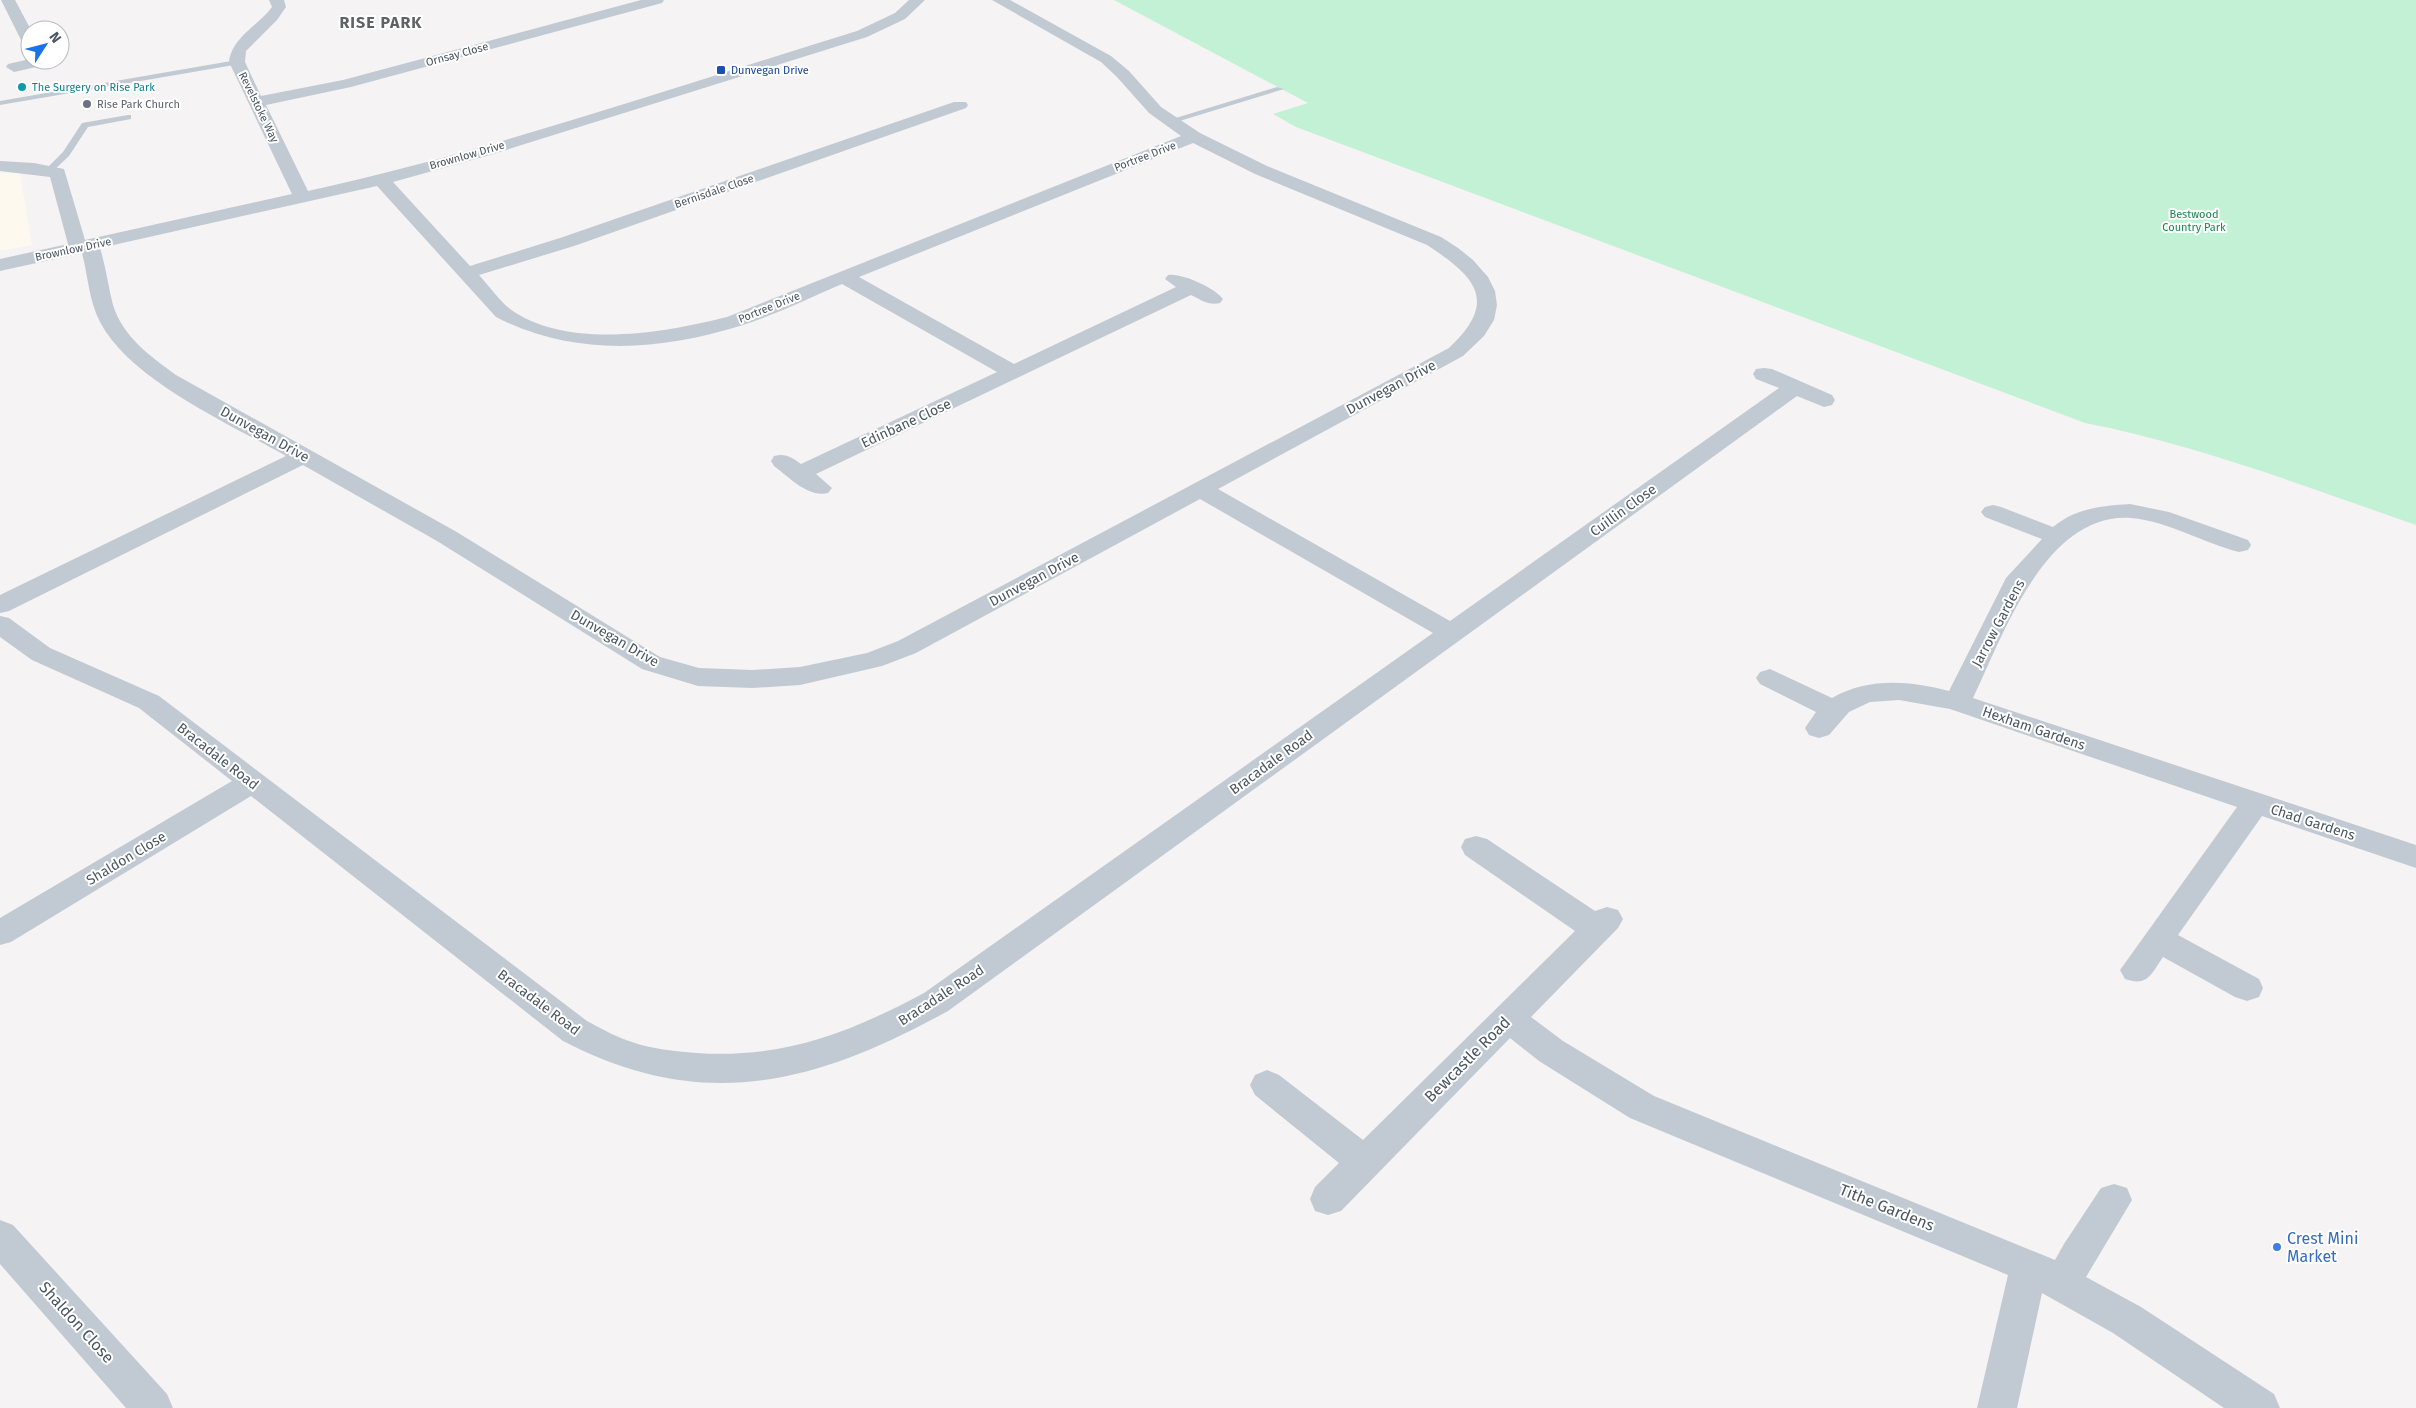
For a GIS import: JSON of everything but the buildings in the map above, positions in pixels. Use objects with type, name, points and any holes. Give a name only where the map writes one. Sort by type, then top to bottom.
[{"type":"street","points":[[8,0],[20,23]]},
{"type":"street","name":"Revelstoke Way","points":[[276,0],[279,3],[277,12],[242,45],[238,51],[237,62],[302,197]]},
{"type":"street","name":"Ornsay Close","points":[[256,102],[346,84],[657,0]]},
{"type":"street","name":"Brownlow Drive","points":[[0,265],[381,180],[484,151],[862,34],[900,16],[918,0]]},
{"type":"street","name":"Dunvegan Drive","points":[[49,170],[58,173],[106,312],[126,346],[168,380],[446,536],[652,663],[698,677],[752,679],[800,676],[873,660],[907,647],[1456,352],[1470,341],[1486,319],[1487,293],[1471,268],[1449,250],[1434,241],[1254,166],[1194,137],[1145,101],[1124,74],[1106,59],[999,0]]},
{"type":"street","points":[[14,67],[20,66]]},
{"type":"street","name":"Bernisdale Close","points":[[466,272],[567,242],[961,105]]},
{"type":"street","name":"Portree Drive","points":[[381,180],[503,313],[522,325],[557,334],[610,339],[638,339],[703,330],[734,321],[1194,137]]},
{"type":"street","points":[[0,166],[49,170]]},
{"type":"street","points":[[844,277],[1013,372]]},
{"type":"street","name":"Edinbane Close","points":[[820,488],[791,467],[1013,372],[1182,283],[1213,299]]},
{"type":"street","points":[[1764,374],[1824,400]]},
{"type":"street","name":"Cuillin Close","points":[[1452,633],[1795,387]]},
{"type":"street","points":[[0,605],[303,456]]},
{"type":"street","points":[[1200,489],[1452,633]]},
{"type":"street","name":"Jarrow Gardens","points":[[1956,702],[2019,578],[2056,537],[2079,520],[2109,512],[2130,511],[2161,517],[2188,537],[2239,545]]},
{"type":"street","points":[[1993,512],[2056,537]]},
{"type":"street","name":"Bracadale Road","points":[[0,624],[41,654],[149,702],[575,1032],[618,1052],[660,1063],[712,1069],[759,1068],[803,1060],[851,1045],[893,1026],[936,1002],[1452,633]]},
{"type":"street","name":"Hexham Gardens","points":[[1770,678],[1827,719],[1852,698],[1889,692],[1924,694],[1956,702],[2256,803]]},
{"type":"street","name":"Shaldon Close","points":[[0,933],[252,782]]},
{"type":"street","name":"Chad Gardens","points":[[2136,970],[2256,803],[2416,857]]},
{"type":"street","name":"Bewcastle Road","points":[[1328,1199],[1602,924],[1476,847]]},
{"type":"street","points":[[2158,939],[2247,988]]},
{"type":"street","name":"Tithe Gardens","points":[[1508,1018],[1551,1051],[1642,1106],[2029,1266],[2127,1320],[2260,1408]]},
{"type":"street","points":[[1267,1085],[1364,1162]]},
{"type":"street","points":[[2063,1284],[2077,1256],[2114,1200]]},
{"type":"street","name":"Shaldon Close","points":[[0,1237],[153,1408]]},
{"type":"street","points":[[1997,1408],[2029,1266]]},
{"type":"lane","points":[[0,103],[237,62]]},
{"type":"lane","points":[[1170,121],[1280,88]]},
{"type":"lane","points":[[49,170],[66,154],[85,126],[128,117]]},
{"type":"shaded area","points":[[0,173],[20,174],[32,245],[0,251]]},
{"type":"green space","name":"Bestwood Country Park","points":[[1114,0],[2416,0],[2416,525],[2211,455],[2127,432],[2085,423],[1296,127],[1273,114],[1308,103]]},
{"type":"place","name":"Dunvegan Drive","points":[[721,70]]},
{"type":"place","name":"The Surgery on Rise Park","points":[[22,87]]},
{"type":"place","name":"Rise Park Church","points":[[87,104]]},
{"type":"place","name":"Crest Mini Market","points":[[2277,1247]]},
{"type":"district","name":"RISE PARK","points":[[381,22]]}]
